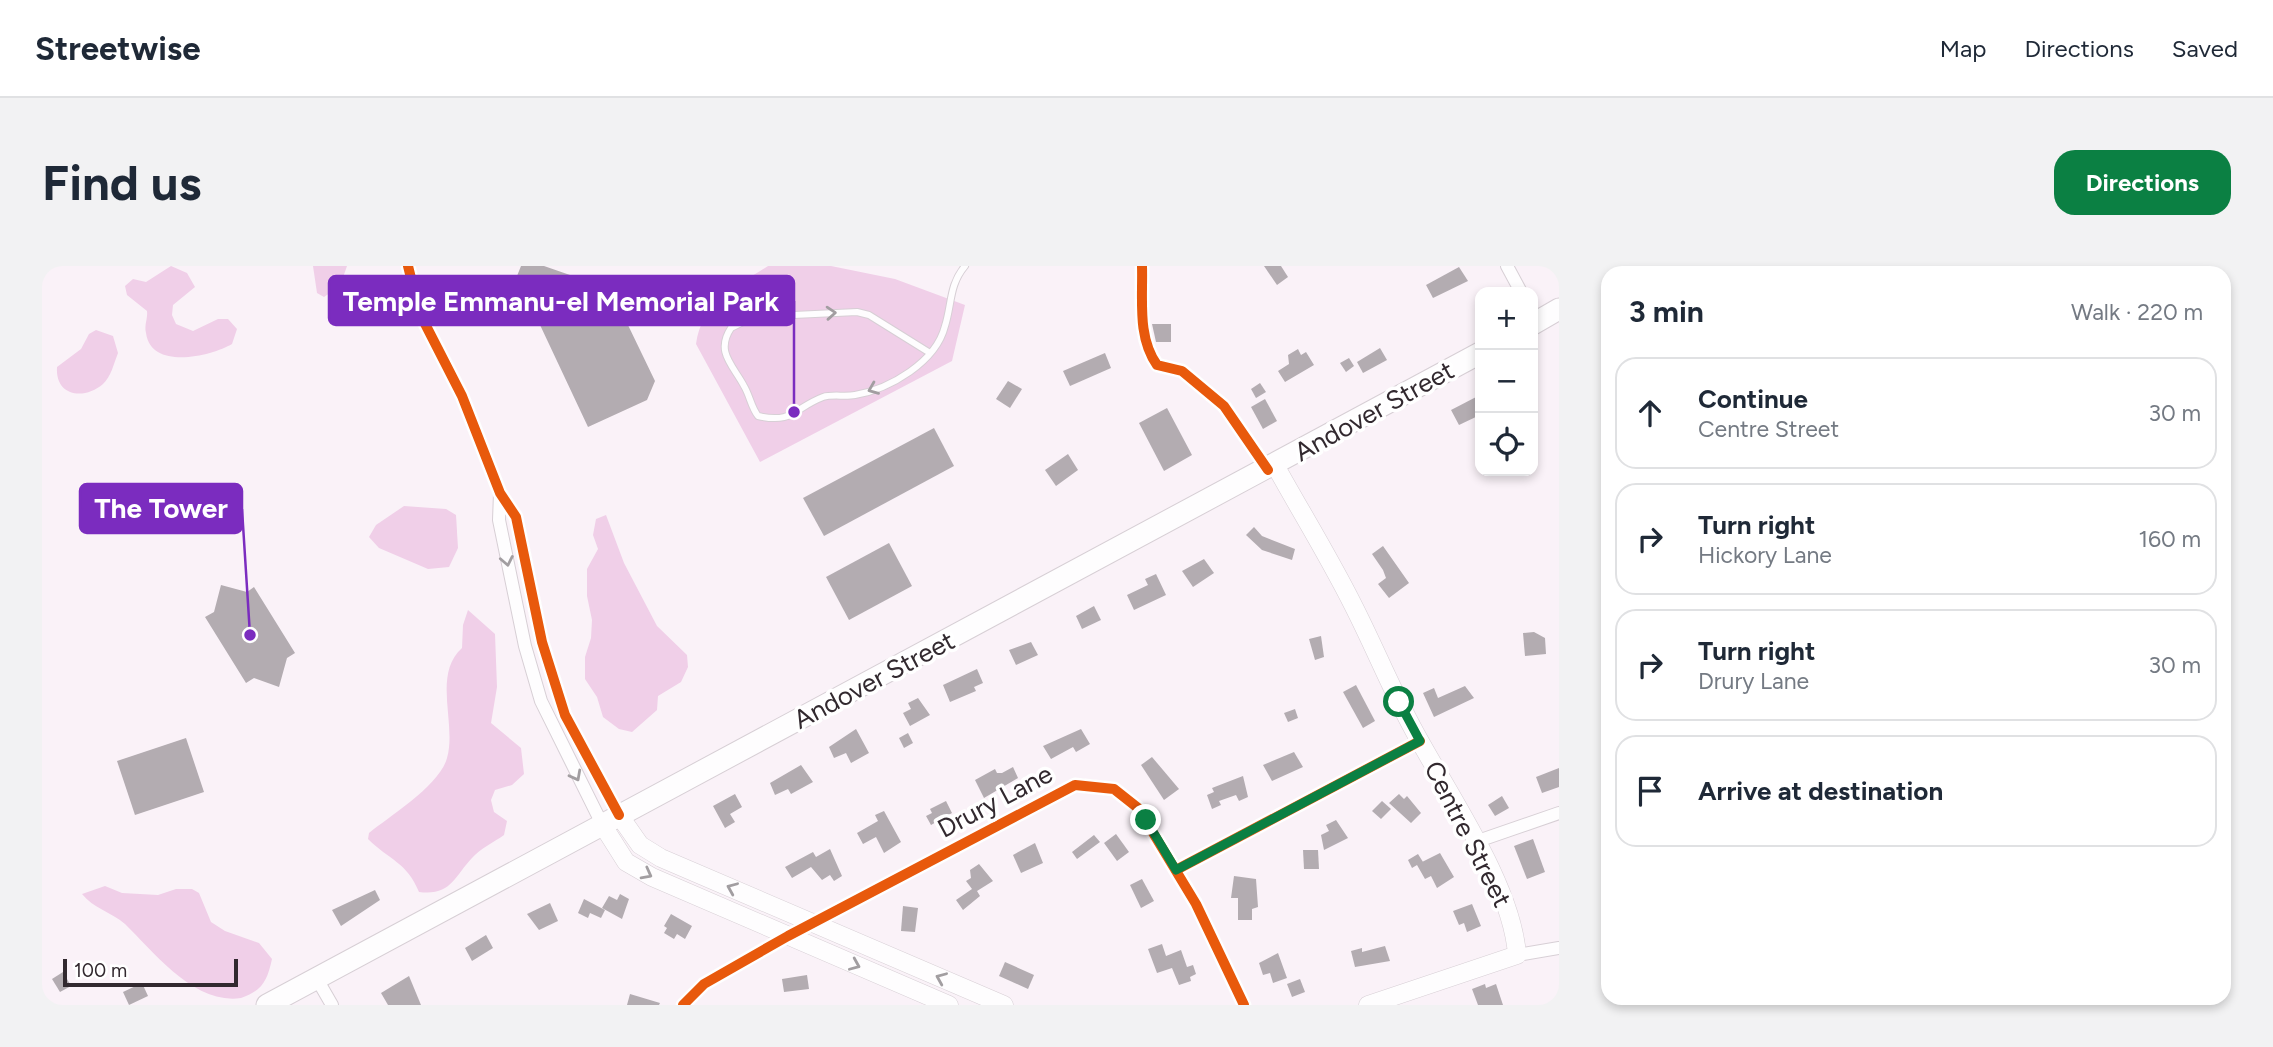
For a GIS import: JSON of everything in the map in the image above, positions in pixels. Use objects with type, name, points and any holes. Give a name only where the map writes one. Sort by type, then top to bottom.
[{"type":"highway","points":[[1538,317],[1559,309]]},
{"type":"highway","name":"Andover Street","points":[[267,1005],[1475,356]]},
{"type":"main road","name":"Centre Street","points":[[1272,467],[1353,603],[1420,741],[1475,842],[1507,907],[1517,955]]},
{"type":"main road","points":[[611,820],[651,853],[1003,1005]]},
{"type":"main road","points":[[611,820],[617,851],[640,871],[949,1005]]},
{"type":"main road","points":[[1368,1005],[1517,955]]},
{"type":"street","points":[[408,266],[420,314],[462,396],[500,494],[516,517],[542,642],[562,705],[611,820]]},
{"type":"street","points":[[1142,266],[1143,335],[1150,356],[1157,365],[1182,371],[1223,406],[1272,467]]},
{"type":"street","points":[[1507,266],[1518,287]]},
{"type":"street","points":[[500,494],[499,520],[525,646],[541,701],[611,820]]},
{"type":"street","points":[[1176,870],[1420,741]]},
{"type":"street","name":"Drury Lane","points":[[683,1005],[704,984],[788,936],[1075,785],[1102,786],[1127,797],[1146,820],[1202,915],[1244,1005]]},
{"type":"street","points":[[1475,842],[1559,814]]},
{"type":"street","points":[[1517,955],[1559,948]]},
{"type":"street","points":[[317,979],[332,1005]]},
{"type":"lane","points":[[930,352],[869,315],[858,312],[753,317],[731,328],[723,346],[726,360],[745,387],[752,408],[758,416],[780,420],[823,397],[857,395],[913,369],[930,352],[944,331],[952,286],[965,266]]},
{"type":"shaded area","points":[[171,266],[187,273],[195,287],[173,305],[172,315],[176,324],[193,331],[218,319],[228,319],[237,329],[232,344],[211,353],[183,357],[159,352],[150,345],[146,330],[147,311],[127,295],[125,286],[133,279],[146,282]]},
{"type":"shaded area","points":[[313,266],[347,266],[340,286],[324,297],[317,293]]},
{"type":"shaded area","points":[[768,266],[831,266],[895,279],[965,305],[952,361],[760,462],[696,344],[699,329],[713,306],[732,289]]},
{"type":"shaded area","points":[[96,330],[113,336],[118,353],[110,374],[103,384],[88,392],[80,394],[66,390],[61,385],[57,367],[81,349],[89,334]]},
{"type":"shaded area","points":[[404,506],[446,509],[456,515],[458,548],[449,567],[428,569],[379,548],[369,537],[376,525]]},
{"type":"shaded area","points":[[606,515],[624,563],[657,626],[687,655],[688,667],[681,682],[658,696],[657,710],[632,732],[619,729],[603,717],[597,697],[585,679],[585,657],[591,638],[592,620],[587,596],[587,569],[598,549],[593,535],[596,519]]},
{"type":"shaded area","points":[[468,610],[495,634],[497,687],[491,723],[521,748],[524,774],[512,785],[495,790],[491,800],[494,812],[507,821],[504,835],[475,855],[451,884],[438,891],[419,892],[409,874],[368,839],[369,833],[425,789],[435,779],[447,758],[448,672],[453,659],[462,648],[463,625]]},
{"type":"shaded area","points":[[105,886],[122,893],[158,895],[176,889],[192,889],[199,893],[211,922],[225,931],[259,943],[272,959],[266,979],[254,992],[241,998],[224,998],[191,985],[162,962],[125,924],[91,903],[82,894]]},
{"type":"building","points":[[521,266],[544,266],[593,283],[610,318],[627,323],[655,381],[647,400],[588,427],[517,276]]},
{"type":"building","points":[[1264,266],[1281,266],[1288,277],[1277,285]]},
{"type":"building","points":[[1459,267],[1468,281],[1433,298],[1426,285]]},
{"type":"building","points":[[1152,324],[1171,324],[1171,342],[1156,342]]},
{"type":"building","points":[[1380,348],[1387,360],[1363,373],[1357,362]]},
{"type":"building","points":[[1298,349],[1301,355],[1306,352],[1314,365],[1285,382],[1278,371],[1289,364],[1288,355]]},
{"type":"building","points":[[1105,353],[1111,368],[1070,386],[1063,371]]},
{"type":"building","points":[[1349,358],[1354,366],[1346,372],[1340,363]]},
{"type":"building","points":[[1008,381],[1022,389],[1010,408],[996,399]]},
{"type":"building","points":[[1260,383],[1266,392],[1256,398],[1251,389]]},
{"type":"building","points":[[1475,398],[1475,417],[1459,425],[1451,410]]},
{"type":"building","points":[[1265,399],[1277,421],[1263,429],[1251,407]]},
{"type":"building","points":[[1167,408],[1192,455],[1164,471],[1139,423]]},
{"type":"building","points":[[934,428],[954,466],[824,536],[803,498]]},
{"type":"building","points":[[1068,454],[1078,470],[1056,486],[1045,470]]},
{"type":"building","points":[[1254,527],[1262,536],[1295,549],[1292,560],[1262,550],[1246,535]]},
{"type":"building","points":[[889,543],[912,586],[849,620],[826,577]]},
{"type":"building","points":[[1383,546],[1409,583],[1389,598],[1378,584],[1386,578],[1372,554]]},
{"type":"building","points":[[1204,559],[1214,573],[1193,587],[1182,571]]},
{"type":"building","points":[[1156,574],[1166,595],[1134,610],[1127,595],[1148,585],[1145,579]]},
{"type":"building","points":[[221,585],[247,592],[254,587],[295,653],[287,658],[279,687],[254,678],[246,683],[205,617],[214,612]]},
{"type":"building","points":[[1094,606],[1101,620],[1082,629],[1076,616]]},
{"type":"building","points":[[1534,632],[1545,638],[1546,654],[1525,656],[1523,633]]},
{"type":"building","points":[[1321,636],[1324,657],[1315,660],[1309,639]]},
{"type":"building","points":[[1031,642],[1038,655],[1016,665],[1009,650]]},
{"type":"building","points":[[977,669],[983,683],[974,687],[976,691],[950,702],[943,685]]},
{"type":"building","points":[[1356,685],[1375,721],[1363,728],[1343,692]]},
{"type":"building","points":[[1465,686],[1474,698],[1434,717],[1423,693],[1434,688],[1438,698]]},
{"type":"building","points":[[918,698],[930,715],[910,726],[903,713],[911,709],[908,703]]},
{"type":"building","points":[[1295,709],[1298,718],[1288,722],[1284,713]]},
{"type":"building","points":[[856,729],[869,753],[851,763],[846,753],[834,758],[829,747]]},
{"type":"building","points":[[1081,729],[1090,744],[1076,752],[1073,747],[1051,759],[1043,746]]},
{"type":"building","points":[[908,733],[913,743],[904,748],[899,738]]},
{"type":"building","points":[[186,738],[204,792],[135,815],[117,761]]},
{"type":"building","points":[[1294,752],[1303,767],[1272,781],[1263,765]]},
{"type":"building","points":[[1152,757],[1179,789],[1164,800],[1141,765]]},
{"type":"building","points":[[801,765],[813,782],[791,794],[788,789],[775,795],[770,783]]},
{"type":"building","points":[[1013,767],[1018,778],[984,798],[975,780],[995,769],[997,773],[1002,773]]},
{"type":"building","points":[[1559,768],[1559,787],[1542,793],[1536,777]]},
{"type":"building","points":[[1243,776],[1248,797],[1239,801],[1236,795],[1219,801],[1221,805],[1212,809],[1207,795],[1214,792],[1212,788]]},
{"type":"building","points":[[735,794],[742,807],[730,814],[735,822],[725,828],[713,806]]},
{"type":"building","points":[[1399,794],[1404,799],[1407,796],[1421,813],[1411,823],[1389,803]]},
{"type":"building","points":[[1502,796],[1509,808],[1495,816],[1488,805]]},
{"type":"building","points":[[946,801],[952,813],[931,825],[926,816],[932,813],[930,809]]},
{"type":"building","points":[[1382,801],[1391,809],[1381,819],[1372,811]]},
{"type":"building","points":[[884,811],[901,842],[884,853],[876,837],[863,844],[857,833],[878,821],[875,815]]},
{"type":"building","points":[[1336,820],[1348,838],[1324,850],[1321,835],[1329,831],[1326,825]]},
{"type":"building","points":[[1116,834],[1129,852],[1117,861],[1104,843]]},
{"type":"building","points":[[1094,835],[1100,842],[1077,859],[1072,852]]},
{"type":"building","points":[[1533,839],[1545,872],[1527,879],[1514,846]]},
{"type":"building","points":[[1035,843],[1043,863],[1021,873],[1013,855]]},
{"type":"building","points":[[830,849],[842,876],[834,881],[830,875],[822,880],[811,867],[792,878],[785,867],[813,852],[816,857]]},
{"type":"building","points":[[1303,850],[1318,850],[1319,869],[1304,869]]},
{"type":"building","points":[[1440,853],[1454,877],[1437,888],[1431,876],[1425,879],[1417,865],[1412,868],[1408,860],[1418,854],[1423,862]]},
{"type":"building","points":[[979,864],[993,881],[977,891],[980,896],[963,910],[956,900],[972,889],[966,881],[971,878],[970,870]]},
{"type":"building","points":[[1234,876],[1256,879],[1258,907],[1252,909],[1252,920],[1238,920],[1238,898],[1231,898]]},
{"type":"building","points":[[1142,879],[1154,901],[1141,908],[1130,885]]},
{"type":"building","points":[[375,890],[380,900],[341,926],[332,910]]},
{"type":"building","points":[[620,894],[629,899],[622,919],[602,908],[609,896],[617,900]]},
{"type":"building","points":[[584,899],[605,910],[601,918],[590,913],[588,918],[578,913]]},
{"type":"building","points":[[550,903],[558,921],[539,930],[527,914]]},
{"type":"building","points":[[1472,904],[1481,926],[1467,932],[1464,923],[1459,925],[1453,911]]},
{"type":"building","points":[[903,906],[918,908],[915,932],[901,931]]},
{"type":"building","points":[[671,914],[692,926],[685,939],[677,934],[674,939],[664,933],[667,928],[664,926]]},
{"type":"building","points":[[486,935],[493,948],[472,961],[465,948]]},
{"type":"building","points":[[1162,944],[1166,956],[1181,950],[1187,967],[1193,965],[1196,974],[1190,977],[1191,981],[1179,985],[1172,968],[1157,973],[1148,949]]},
{"type":"building","points":[[1385,946],[1390,961],[1355,967],[1351,951],[1362,948],[1362,952]]},
{"type":"building","points":[[1278,953],[1287,978],[1273,983],[1270,973],[1263,975],[1259,963]]},
{"type":"building","points":[[1005,962],[1034,975],[1028,989],[999,976]]},
{"type":"building","points":[[63,972],[71,986],[60,992],[52,979]]},
{"type":"building","points":[[807,975],[809,989],[784,992],[782,979]]},
{"type":"building","points":[[409,976],[421,1005],[388,1005],[381,993]]},
{"type":"building","points":[[1300,979],[1305,992],[1292,997],[1287,984]]},
{"type":"building","points":[[142,983],[148,996],[129,1005],[123,992]]},
{"type":"building","points":[[1485,984],[1486,988],[1496,984],[1503,1005],[1478,1005],[1472,989]]},
{"type":"building","points":[[630,994],[660,1003],[627,1005]]},
{"type":"cycle path","points":[[408,266],[420,314],[462,396],[500,493],[516,517],[542,642],[565,715],[619,815]]},
{"type":"cycle path","points":[[1142,266],[1144,330],[1146,342],[1157,365],[1182,371],[1224,406],[1268,470]]},
{"type":"cycle path","points":[[1176,870],[1420,741]]},
{"type":"cycle path","points":[[683,1005],[704,984],[788,936],[1075,785],[1114,789],[1138,808],[1196,904],[1244,1005]]},
{"type":"place","name":"Temple Emmanu-el Memorial Park","points":[[794,412]]},
{"type":"place","name":"The Tower","points":[[250,635]]},
{"type":"route","points":[[1146,820],[1176,870],[1420,741],[1399,702]]}]
